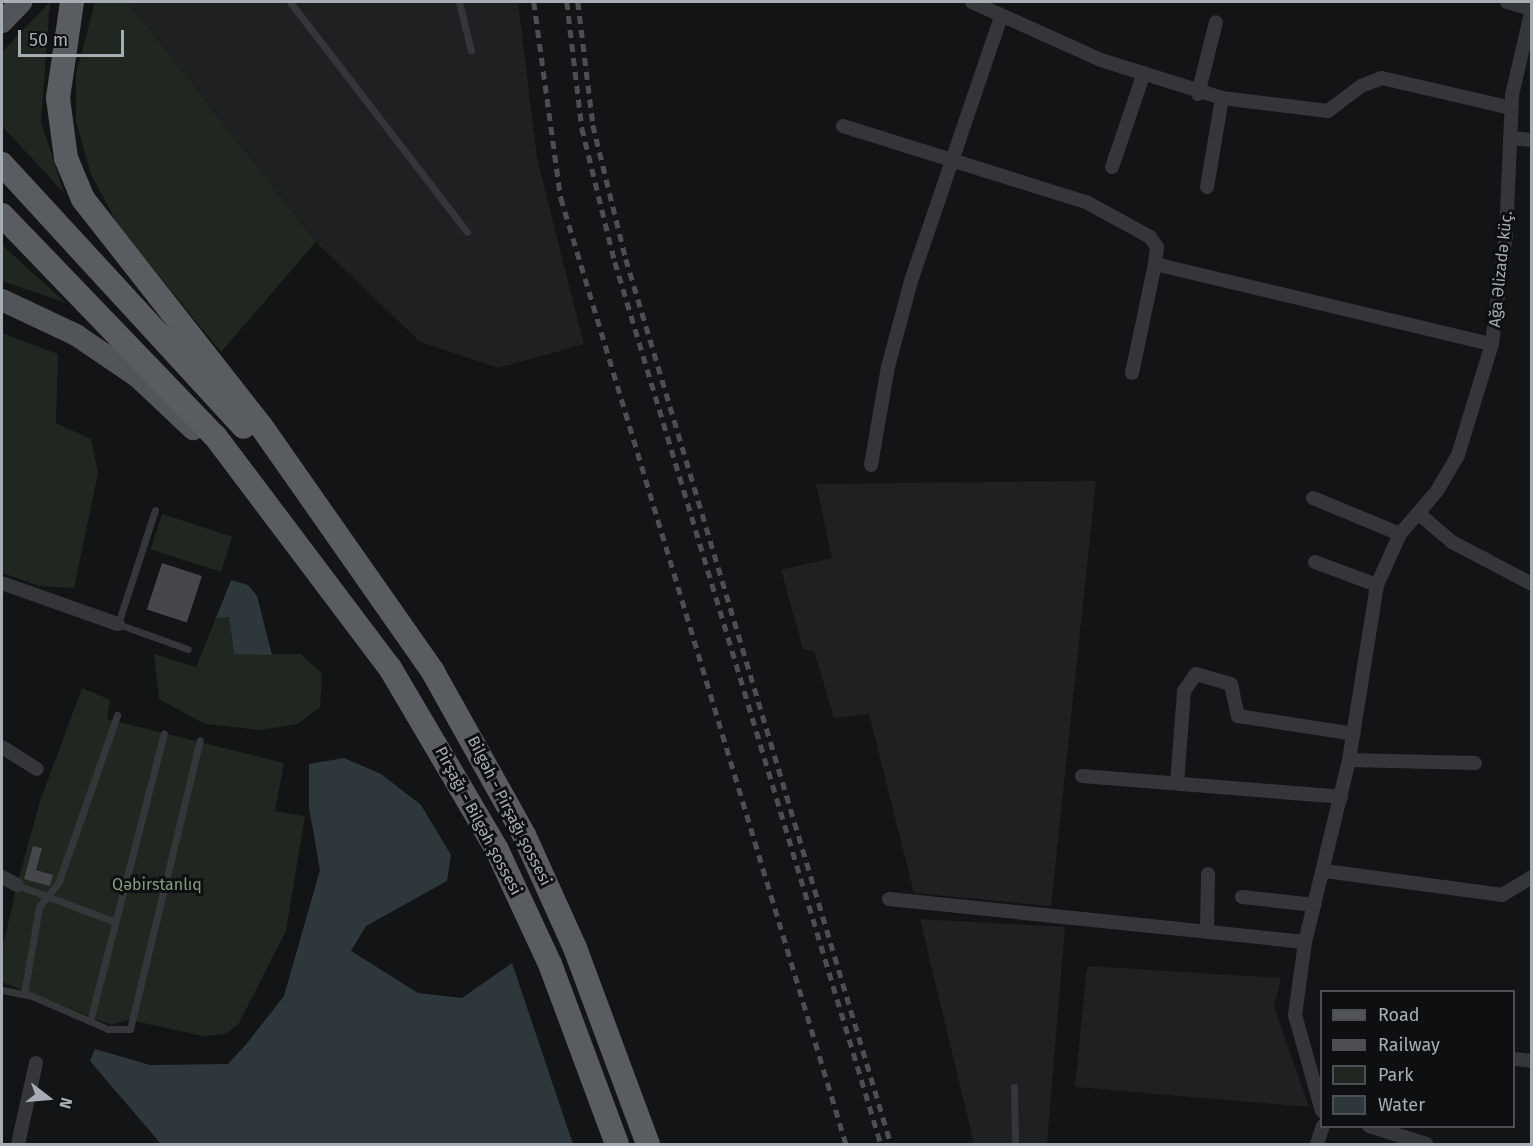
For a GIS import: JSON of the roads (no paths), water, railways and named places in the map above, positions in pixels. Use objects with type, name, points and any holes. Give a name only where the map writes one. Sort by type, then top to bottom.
[{"type":"highway","points":[[72,2],[58,98],[66,158],[83,199],[317,505]]},
{"type":"highway","points":[[2,164],[317,505]]},
{"type":"highway","name":"Pirşağı - Bilgəh şossesi","points":[[2,215],[215,436],[287,525],[390,668],[496,850],[550,964],[617,1144]]},
{"type":"highway","name":"Bilgəh - Pirşağı şossesi","points":[[317,505],[433,672],[524,835],[575,948],[648,1144]]},
{"type":"main road","points":[[2,22],[21,2]]},
{"type":"main road","points":[[2,300],[76,335],[138,377],[287,525]]},
{"type":"street","points":[[972,2],[1001,17],[1198,94],[1328,111],[1361,86],[1382,78],[1511,108]]},
{"type":"street","points":[[1508,2],[1531,9]]},
{"type":"street","name":"Ağa Əlizadə küç.","points":[[1320,1105],[1295,1015],[1305,942],[1325,871],[1349,760],[1377,585],[1400,534],[1418,513],[1458,455],[1492,344],[1503,269],[1511,108],[1531,9]]},
{"type":"street","points":[[871,465],[888,367],[911,281],[1001,17]]},
{"type":"street","points":[[1198,94],[1216,22]]},
{"type":"street","points":[[1112,167],[1144,73]]},
{"type":"street","points":[[1207,187],[1222,98]]},
{"type":"street","points":[[843,126],[954,158],[1088,203],[1150,237],[1157,247],[1155,264],[1132,373]]},
{"type":"street","points":[[1510,138],[1532,140]]},
{"type":"street","points":[[1155,264],[1492,344]]},
{"type":"street","points":[[1313,498],[1400,534]]},
{"type":"street","points":[[1418,513],[1452,542],[1532,584]]},
{"type":"street","points":[[1315,561],[1377,585]]},
{"type":"street","points":[[2,583],[118,624]]},
{"type":"street","points":[[1177,783],[1184,691],[1196,674],[1231,684],[1238,716],[1354,734]]},
{"type":"street","points":[[2,747],[37,769]]},
{"type":"street","points":[[1349,760],[1474,763]]},
{"type":"street","points":[[1082,776],[1341,796]]},
{"type":"street","points":[[1325,871],[1502,895],[1532,877]]},
{"type":"street","points":[[1206,928],[1208,874]]},
{"type":"street","points":[[2,877],[17,885]]},
{"type":"street","points":[[1242,897],[1315,905]]},
{"type":"street","points":[[889,899],[1206,928],[1305,942]]},
{"type":"street","points":[[1515,1059],[1532,1061]]},
{"type":"street","points":[[1307,1063],[1320,1061]]},
{"type":"street","points":[[18,1144],[36,1063]]},
{"type":"street","points":[[1317,1144],[1322,1128]]},
{"type":"street","points":[[1375,1128],[1426,1144]]},
{"type":"lane","points":[[290,2],[468,232]]},
{"type":"lane","points":[[459,2],[471,51]]},
{"type":"lane","points":[[155,510],[118,624],[188,649]]},
{"type":"lane","points":[[24,994],[45,896],[59,881],[117,715]]},
{"type":"lane","points":[[90,1021],[113,921],[164,733]]},
{"type":"lane","points":[[2,990],[24,994],[120,1032],[133,1025],[200,740]]},
{"type":"lane","points":[[17,885],[113,921]]},
{"type":"lane","points":[[1014,1086],[1015,1144]]},
{"type":"water","points":[[231,580],[248,585],[257,596],[272,655],[234,654],[229,617],[216,618]]},
{"type":"water","points":[[344,758],[381,774],[421,805],[451,855],[447,881],[366,926],[351,951],[418,993],[462,998],[512,963],[573,1144],[161,1144],[90,1061],[95,1049],[150,1065],[228,1064],[248,1042],[284,996],[320,870],[309,808],[309,764]]},
{"type":"railway","points":[[534,2],[561,198],[846,1144]]},
{"type":"railway","points":[[567,2],[582,128],[615,262],[881,1144]]},
{"type":"railway","points":[[578,2],[593,125],[626,259],[891,1144]]},
{"type":"park label","name":"Qəbirstanlıq","points":[[157,885]]}]
